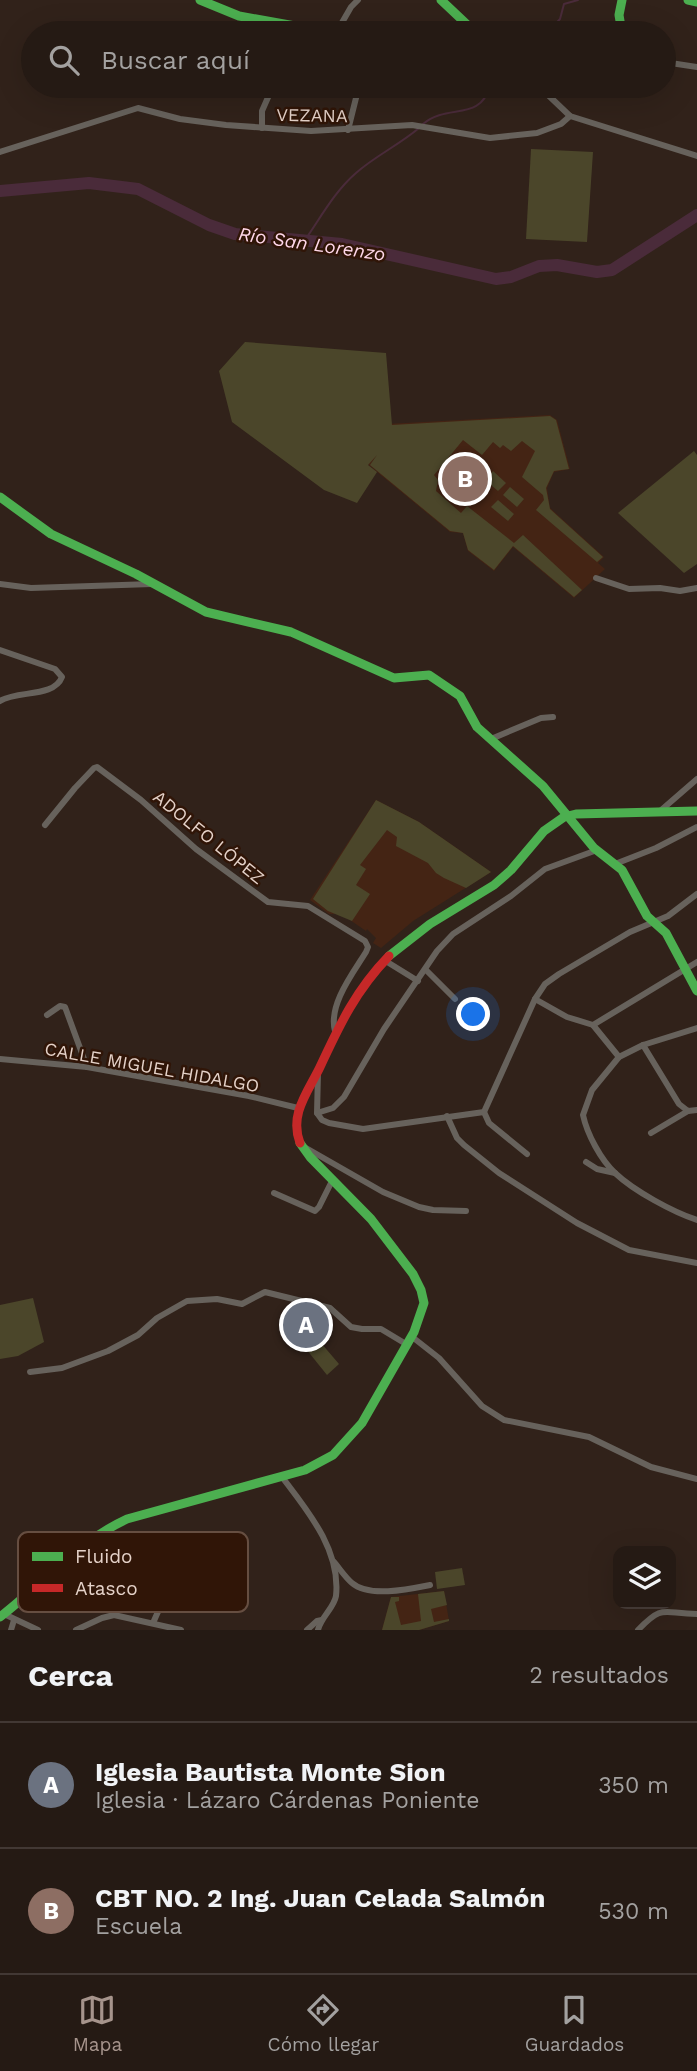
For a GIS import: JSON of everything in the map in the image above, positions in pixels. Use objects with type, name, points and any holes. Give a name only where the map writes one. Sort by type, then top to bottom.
[{"type":"main road","points":[[200,0],[257,21]]},
{"type":"main road","points":[[620,21],[622,0]]},
{"type":"main road","points":[[688,0],[697,2]]},
{"type":"main road","points":[[445,1],[464,21]]},
{"type":"main road","points":[[0,497],[51,534],[206,612],[292,632],[394,678],[429,675],[460,696],[477,727],[543,786],[597,850],[626,877],[647,916],[666,933],[697,991]]},
{"type":"main road","points":[[100,1532],[127,1519],[319,1465],[342,1449],[360,1427],[409,1340],[423,1307],[421,1285],[409,1265],[301,1145],[296,1128],[298,1108],[335,1031],[361,987],[384,960],[430,924],[499,881],[549,826],[568,815],[697,811]]},
{"type":"main road","points":[[2,1616],[18,1602]]},
{"type":"street","points":[[343,21],[358,0]]},
{"type":"street","points":[[676,63],[697,66]]},
{"type":"street","points":[[262,128],[262,111],[268,98]]},
{"type":"street","points":[[348,130],[356,98]]},
{"type":"street","points":[[551,98],[570,116],[697,156]]},
{"type":"street","name":"VEZANA","points":[[0,152],[138,108],[180,119],[262,128],[348,130],[412,125],[484,137],[512,137],[543,131],[561,124],[570,116]]},
{"type":"street","points":[[596,578],[629,589],[660,588],[680,591],[697,588]]},
{"type":"street","points":[[0,584],[31,588],[155,584]]},
{"type":"street","points":[[0,650],[55,669],[62,677],[57,685],[47,689],[9,696],[0,701]]},
{"type":"street","points":[[491,739],[541,718],[553,717]]},
{"type":"street","name":"ADOLFO LÓPEZ","points":[[45,825],[83,778],[97,767],[141,800],[196,849],[268,902],[308,906],[365,941],[368,947],[366,952],[337,1005],[335,1031]]},
{"type":"street","points":[[659,812],[697,779]]},
{"type":"street","points":[[615,864],[656,848],[697,827]]},
{"type":"street","points":[[317,1113],[333,1108],[344,1097],[377,1040],[426,970],[436,951],[459,929],[511,896],[545,869],[597,850]]},
{"type":"street","points":[[318,1070],[317,1113],[329,1123],[355,1128],[484,1112],[545,984],[631,932],[668,916],[697,894]]},
{"type":"street","points":[[384,960],[418,981]]},
{"type":"street","points":[[593,1025],[697,961]]},
{"type":"street","points":[[426,970],[455,999]]},
{"type":"street","points":[[536,999],[567,1017],[593,1025],[619,1057]]},
{"type":"street","points":[[47,1015],[60,1006],[65,1007],[87,1067]]},
{"type":"street","points":[[615,1173],[584,1121],[583,1110],[592,1090],[619,1057],[643,1045],[697,1028]]},
{"type":"street","points":[[643,1045],[679,1104],[688,1111]]},
{"type":"street","name":"CALLE MIGUEL HIDALGO","points":[[0,1059],[87,1067],[249,1096],[298,1108]]},
{"type":"street","points":[[651,1133],[688,1111],[697,1110]]},
{"type":"street","points":[[484,1112],[489,1123],[527,1154]]},
{"type":"street","points":[[446,1116],[460,1142],[499,1173],[577,1223],[629,1250],[697,1262]]},
{"type":"street","points":[[301,1145],[375,1188],[419,1207],[466,1211]]},
{"type":"street","points":[[586,1162],[597,1169],[615,1173],[676,1211],[697,1220]]},
{"type":"street","points":[[274,1193],[315,1211],[333,1179]]},
{"type":"street","points":[[30,1372],[62,1368],[108,1351],[138,1335],[157,1318],[187,1301],[217,1299],[242,1304],[265,1292],[330,1308],[351,1327],[381,1329],[409,1340],[439,1358],[482,1406],[503,1420],[589,1437],[659,1469],[697,1479]]},
{"type":"street","points":[[282,1477],[313,1518],[333,1560],[352,1583],[360,1588],[390,1591],[430,1585]]},
{"type":"street","points":[[318,1630],[335,1599],[333,1560]]},
{"type":"street","points":[[153,1623],[158,1612]]},
{"type":"street","points":[[638,1630],[658,1612],[697,1614]]},
{"type":"street","points":[[76,1630],[114,1615],[181,1630]]},
{"type":"street","points":[[2,1616],[38,1630]]},
{"type":"street","points":[[307,1630],[317,1620],[322,1619]]},
{"type":"street","points":[[11,1630],[14,1620]]},
{"type":"shaded area","points":[[531,149],[593,152],[587,242],[526,239]]},
{"type":"shaded area","points":[[245,342],[386,353],[392,425],[550,416],[556,420],[569,469],[554,471],[546,488],[550,509],[603,557],[597,562],[536,510],[544,500],[543,495],[522,477],[535,451],[522,441],[511,451],[503,445],[500,448],[493,442],[482,455],[463,440],[434,475],[438,480],[436,491],[461,513],[467,506],[514,543],[523,535],[582,590],[574,597],[513,546],[494,570],[468,550],[463,533],[450,531],[370,465],[377,455],[368,465],[377,472],[357,503],[324,490],[232,422],[219,371]]},
{"type":"shaded area","points":[[550,415],[557,420],[570,469],[554,472],[547,488],[550,508],[604,557],[598,563],[605,569],[574,598],[513,547],[494,571],[468,551],[463,533],[450,532],[348,448],[368,425]]},
{"type":"shaded area","points":[[694,451],[697,455],[697,564],[684,573],[618,513]]},
{"type":"shaded area","points":[[493,471],[506,483],[498,491],[485,480]]},
{"type":"shaded area","points":[[510,487],[524,499],[517,507],[503,495]]},
{"type":"shaded area","points":[[498,500],[514,514],[508,521],[491,507]]},
{"type":"shaded area","points":[[376,800],[419,822],[491,872],[413,921],[381,948],[373,943],[376,938],[367,929],[366,931],[337,911],[329,914],[310,900]]},
{"type":"shaded area","points":[[376,800],[419,822],[491,872],[466,888],[444,878],[428,863],[396,846],[397,837],[387,830],[360,865],[366,869],[356,885],[370,894],[352,921],[328,911],[313,899]]},
{"type":"shaded area","points":[[33,1298],[44,1342],[18,1356],[0,1359],[0,1305]]},
{"type":"shaded area","points":[[309,1329],[339,1364],[327,1375],[298,1339]]},
{"type":"shaded area","points":[[462,1568],[465,1585],[437,1589],[435,1572]]},
{"type":"shaded area","points":[[444,1591],[449,1621],[419,1630],[382,1630],[391,1597]]},
{"type":"shaded area","points":[[444,1591],[447,1605],[431,1609],[434,1622],[449,1621],[419,1630],[382,1630],[391,1597],[399,1597],[399,1601],[395,1602],[401,1625],[421,1621],[418,1594]]},
{"type":"waterway","points":[[558,21],[564,4],[578,0]]},
{"type":"waterway","points":[[423,124],[443,114],[471,108],[484,98]]},
{"type":"waterway","points":[[305,240],[348,180],[419,128]]},
{"type":"waterway","name":"Río San Lorenzo","points":[[0,191],[89,183],[138,189],[209,225],[235,234],[342,244],[496,279],[511,277],[539,266],[557,265],[597,272],[612,270],[697,215]]},
{"type":"traffic: fast","points":[[200,0],[239,16],[267,21]]},
{"type":"traffic: fast","points":[[441,0],[463,21]]},
{"type":"traffic: fast","points":[[620,21],[622,0]]},
{"type":"traffic: fast","points":[[688,0],[697,2]]},
{"type":"traffic: fast","points":[[0,497],[51,534],[136,574],[206,612],[291,632],[394,678],[429,675],[460,696],[477,727],[543,786],[594,848],[622,870],[647,916],[666,933],[697,991]]},
{"type":"traffic: fast","points":[[389,956],[430,924],[494,885],[511,870],[544,831],[564,817],[576,814],[697,811]]},
{"type":"traffic: fast","points":[[103,1532],[127,1519],[305,1470],[333,1455],[362,1423],[414,1332],[424,1303],[413,1274],[371,1219],[310,1157],[300,1143]]},
{"type":"traffic: fast","points":[[0,1617],[18,1602]]},
{"type":"traffic: jam","points":[[300,1143],[297,1122],[305,1094],[350,1008],[389,956]]},
{"type":"place","name":"CBT NO. 2 Ing. Juan Celada Salmón","points":[[465,479]]},
{"type":"place","name":"Iglesia Bautista Monte Sion","points":[[306,1325]]}]
